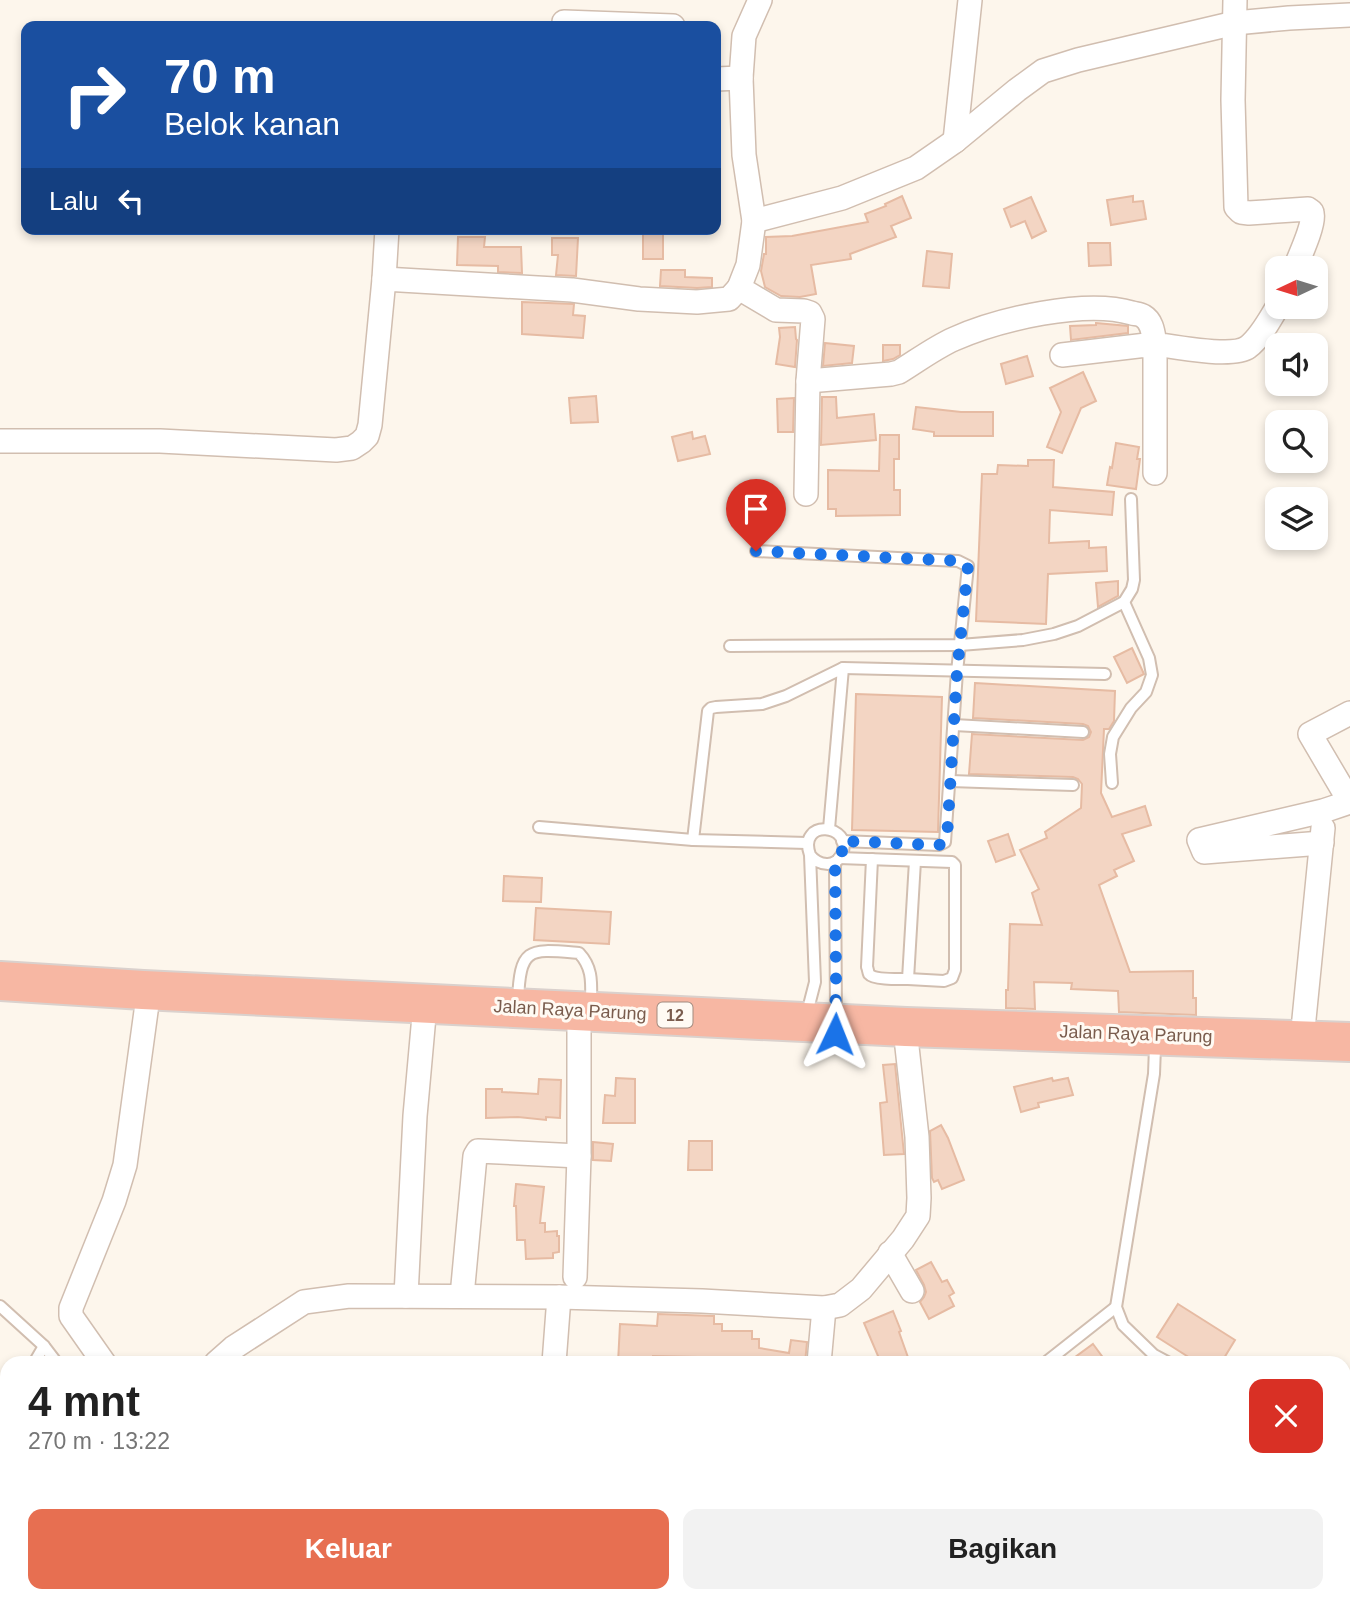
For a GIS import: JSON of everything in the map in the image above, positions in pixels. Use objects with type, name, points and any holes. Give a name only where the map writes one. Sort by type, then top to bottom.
[{"type":"highway","name":"Jalan Raya Parung","points":[[0,981],[518,1014]]},
{"type":"highway","name":"Jalan Raya Parung","points":[[0,998],[424,1017],[583,1015],[1155,1047],[1350,1054]]},
{"type":"highway","name":"Jalan Raya Parung","points":[[906,1032],[1350,1042]]},
{"type":"street","points":[[384,279],[572,290],[639,299],[697,302],[729,299],[739,288],[748,265],[754,221],[744,155],[741,78],[744,36],[760,0]]},
{"type":"street","points":[[955,141],[970,0]]},
{"type":"street","points":[[1235,0],[1233,100],[1237,207],[1241,212],[1249,213],[1308,209],[1312,212],[1309,231],[1300,256]]},
{"type":"street","points":[[754,221],[842,198],[916,168],[955,141],[1043,71],[1078,60],[1235,23],[1350,15]]},
{"type":"street","points":[[721,79],[741,78]]},
{"type":"street","points":[[0,441],[160,441],[336,450],[352,448],[367,436],[370,425],[387,235]]},
{"type":"street","points":[[739,288],[776,310],[804,311],[810,313],[813,319],[808,381],[806,494]]},
{"type":"street","points":[[808,381],[898,372],[953,339],[1047,312],[1118,309],[1143,316],[1151,324],[1155,344],[1155,473]]},
{"type":"street","points":[[1062,355],[1155,344],[1210,351],[1241,351],[1254,341],[1269,319]]},
{"type":"street","points":[[1322,842],[1204,852],[1199,839],[1324,811],[1350,802],[1310,734],[1350,713]]},
{"type":"street","points":[[1302,1039],[1324,811]]},
{"type":"street","points":[[99,1356],[71,1316],[71,1308],[114,1201],[125,1165],[147,1004]]},
{"type":"street","points":[[575,1277],[583,1015]]},
{"type":"street","points":[[406,1296],[415,1116],[424,1017]]},
{"type":"street","points":[[224,1356],[304,1302],[349,1296],[559,1297],[824,1308],[840,1305],[861,1289],[903,1239],[918,1216],[917,1137],[906,1032]]},
{"type":"street","points":[[462,1296],[475,1157],[478,1151],[579,1156]]},
{"type":"street","points":[[890,1253],[912,1290]]},
{"type":"street","points":[[555,1356],[559,1297]]},
{"type":"street","points":[[820,1356],[824,1308]]},
{"type":"lane","points":[[730,646],[960,645],[1023,639],[1054,634],[1078,626],[1124,602],[1132,589],[1134,580],[1130,499]]},
{"type":"lane","points":[[756,551],[958,561],[968,566],[957,672],[947,838],[943,844],[842,841]]},
{"type":"lane","points":[[1112,783],[1110,754],[1113,737],[1131,708],[1146,692],[1152,675],[1149,658],[1124,602]]},
{"type":"lane","points":[[829,829],[843,668]]},
{"type":"lane","points":[[694,840],[708,711],[711,708],[762,704],[786,696],[843,668],[1105,674]]},
{"type":"lane","points":[[954,725],[1083,732]]},
{"type":"lane","points":[[950,781],[1073,785]]},
{"type":"lane","points":[[539,827],[694,840],[807,843]]},
{"type":"lane","points":[[829,829],[839,835],[842,853],[837,860],[820,1028],[807,843],[815,832],[829,829]]},
{"type":"lane","points":[[810,856],[821,864],[837,860],[872,859],[952,862],[955,865],[955,970],[952,978],[944,981],[874,977],[869,973],[867,967],[872,859]]},
{"type":"lane","points":[[908,979],[915,861]]},
{"type":"lane","points":[[518,1014],[522,963],[533,953],[550,951],[579,953],[587,962],[591,977],[583,1015]]},
{"type":"lane","points":[[1154,1356],[1123,1325],[1116,1307],[1155,1047]]},
{"type":"lane","points":[[0,1306],[52,1356]]},
{"type":"lane","points":[[1054,1356],[1116,1307]]},
{"type":"lane","points":[[38,1356],[44,1346]]},
{"type":"building","points":[[902,196],[911,218],[891,226],[896,237],[850,254],[851,259],[811,265],[816,294],[781,296],[765,287],[761,271],[766,254],[766,237],[792,236],[868,222],[865,214]]},
{"type":"building","points":[[1133,196],[1133,202],[1143,201],[1146,219],[1111,225],[1107,200]]},
{"type":"building","points":[[1031,197],[1046,231],[1032,238],[1025,221],[1011,227],[1004,209]]},
{"type":"building","points":[[643,235],[663,235],[663,259],[643,259]]},
{"type":"building","points":[[458,237],[485,237],[484,247],[521,247],[522,273],[498,272],[498,266],[457,265]]},
{"type":"building","points":[[552,238],[578,238],[576,276],[556,275],[558,255],[552,255]]},
{"type":"building","points":[[1088,243],[1110,243],[1111,265],[1089,266]]},
{"type":"building","points":[[927,251],[952,254],[949,288],[923,286]]},
{"type":"building","points":[[661,270],[685,270],[685,277],[712,278],[712,287],[660,286]]},
{"type":"building","points":[[522,302],[574,304],[573,315],[585,316],[583,338],[522,334]]},
{"type":"building","points":[[1096,323],[1128,326],[1128,333],[1071,340],[1070,326]]},
{"type":"building","points":[[795,327],[795,367],[776,364],[779,328]]},
{"type":"building","points":[[825,343],[854,346],[852,363],[823,366]]},
{"type":"building","points":[[883,345],[900,345],[900,355],[883,361]]},
{"type":"building","points":[[1027,356],[1033,376],[1006,384],[1001,364]]},
{"type":"building","points":[[1083,372],[1096,401],[1081,408],[1062,453],[1047,447],[1061,412],[1050,388]]},
{"type":"building","points":[[596,396],[598,422],[571,423],[569,398]]},
{"type":"building","points":[[822,397],[836,397],[837,418],[874,414],[876,440],[821,445]]},
{"type":"building","points":[[794,398],[793,432],[778,432],[777,399]]},
{"type":"building","points":[[916,407],[993,412],[993,436],[934,436],[934,432],[913,429]]},
{"type":"building","points":[[692,432],[693,439],[705,436],[710,454],[678,461],[672,437]]},
{"type":"building","points":[[880,435],[899,435],[899,459],[894,459],[894,490],[900,490],[900,515],[836,516],[836,509],[828,509],[828,470],[879,471]]},
{"type":"building","points":[[1116,443],[1139,447],[1136,489],[1107,485]]},
{"type":"building","points":[[1028,460],[1054,460],[1053,487],[1114,492],[1112,515],[1050,510],[1049,543],[1089,541],[1089,548],[1106,547],[1107,571],[1048,574],[1046,624],[976,621],[982,474],[997,474],[998,465],[1028,466]]},
{"type":"building","points":[[1118,581],[1118,596],[1098,607],[1096,583]]},
{"type":"building","points":[[1132,648],[1144,674],[1127,683],[1114,657]]},
{"type":"building","points":[[975,683],[1115,691],[1114,721],[1109,729],[1104,729],[1101,793],[1112,817],[1145,806],[1151,825],[1122,834],[1134,861],[1114,870],[1117,876],[1099,885],[1130,972],[1193,971],[1196,1015],[1119,1012],[1118,991],[1071,989],[1072,983],[1034,982],[1035,1009],[1006,1008],[1010,924],[1042,925],[1032,893],[1039,889],[1020,850],[1047,838],[1045,832],[1081,808],[1082,784],[1073,777],[969,774],[972,734],[1083,740],[1089,737],[1091,732],[1088,726],[1083,724],[973,718]]},
{"type":"building","points":[[856,694],[942,697],[938,832],[852,830]]},
{"type":"building","points":[[1008,834],[1015,855],[996,862],[988,841]]},
{"type":"building","points":[[504,876],[542,878],[541,902],[503,901]]},
{"type":"building","points":[[536,908],[611,912],[609,944],[534,940]]},
{"type":"building","points":[[895,1064],[904,1154],[884,1155],[880,1103],[887,1102],[883,1065]]},
{"type":"building","points":[[616,1078],[635,1079],[635,1123],[603,1123],[605,1095],[615,1096]]},
{"type":"building","points":[[1052,1078],[1053,1081],[1068,1078],[1073,1095],[1038,1103],[1039,1107],[1021,1112],[1014,1087]]},
{"type":"building","points":[[539,1079],[561,1080],[560,1118],[486,1118],[486,1089],[538,1094]]},
{"type":"building","points":[[941,1125],[964,1180],[942,1189],[938,1180],[934,1182],[932,1178],[930,1131]]},
{"type":"building","points":[[689,1141],[712,1141],[712,1170],[688,1170]]},
{"type":"building","points":[[593,1142],[613,1144],[611,1161],[593,1160]]},
{"type":"building","points":[[516,1184],[544,1187],[540,1223],[545,1223],[545,1232],[557,1231],[559,1236],[559,1252],[553,1253],[553,1258],[526,1259],[525,1240],[517,1240],[514,1206]]},
{"type":"building","points":[[931,1262],[942,1282],[947,1280],[954,1293],[949,1296],[954,1306],[929,1319],[920,1302],[926,1292],[916,1270]]},
{"type":"building","points":[[1178,1304],[1235,1340],[1225,1356],[1187,1356],[1157,1337]]},
{"type":"building","points":[[893,1311],[908,1356],[878,1356],[864,1323]]},
{"type":"building","points":[[658,1314],[714,1316],[714,1324],[722,1324],[722,1331],[752,1331],[752,1339],[759,1339],[759,1348],[789,1353],[791,1340],[807,1342],[806,1356],[618,1356],[620,1324],[657,1326]]},
{"type":"building","points":[[1093,1344],[1102,1356],[1077,1356]]},
{"type":"route","points":[[756,551],[958,561],[968,566],[957,672],[947,838],[939,845],[842,841],[842,853],[835,862],[835,1034]]}]
